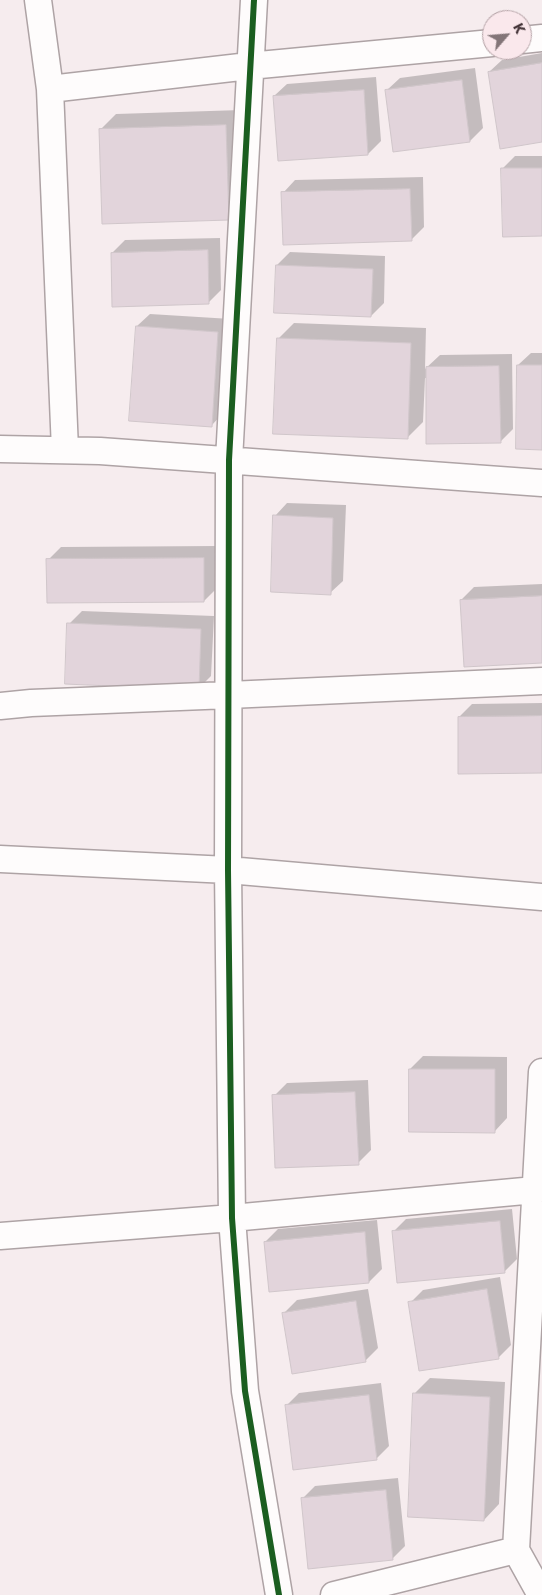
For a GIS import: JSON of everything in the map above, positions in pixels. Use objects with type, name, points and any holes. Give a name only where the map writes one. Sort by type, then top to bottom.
[{"type":"street","points":[[38,0],[50,89],[65,450]]},
{"type":"street","points":[[254,0],[249,66],[230,460],[228,870],[232,1218],[245,1392],[279,1595]]},
{"type":"street","points":[[50,89],[249,66],[482,44]]},
{"type":"street","points":[[0,449],[100,451],[542,482]]},
{"type":"street","points":[[0,706],[31,703],[542,681]]},
{"type":"street","points":[[0,859],[228,870],[542,897]]},
{"type":"street","points":[[541,1595],[516,1550],[536,1299],[536,1190],[542,1072]]},
{"type":"street","points":[[0,1236],[232,1218],[536,1190]]},
{"type":"street","points":[[334,1595],[516,1550]]},
{"type":"building","points":[[542,63],[542,142],[500,149],[488,72]]},
{"type":"building","points":[[462,80],[470,142],[393,152],[385,90]]},
{"type":"building","points":[[364,90],[368,155],[278,161],[273,96]]},
{"type":"building","points":[[226,125],[229,220],[102,224],[99,129]]},
{"type":"building","points":[[501,168],[542,168],[542,236],[503,237]]},
{"type":"building","points":[[410,189],[412,241],[283,245],[281,192]]},
{"type":"building","points":[[208,250],[209,304],[112,307],[111,253]]},
{"type":"building","points":[[276,265],[373,269],[371,317],[274,313]]},
{"type":"building","points":[[136,326],[218,332],[212,427],[129,421]]},
{"type":"building","points":[[277,338],[411,343],[408,439],[273,434]]},
{"type":"building","points":[[517,365],[542,365],[542,450],[516,449]]},
{"type":"building","points":[[499,366],[501,443],[426,444],[426,367]]},
{"type":"building","points":[[273,515],[333,518],[331,595],[271,592]]},
{"type":"building","points":[[204,558],[204,602],[47,603],[46,559]]},
{"type":"building","points":[[542,596],[542,663],[464,667],[460,600]]},
{"type":"building","points":[[67,623],[201,629],[199,690],[65,684]]},
{"type":"building","points":[[542,716],[542,773],[458,774],[458,717]]},
{"type":"building","points":[[409,1069],[495,1069],[495,1133],[409,1132]]},
{"type":"building","points":[[355,1092],[359,1165],[275,1168],[272,1095]]},
{"type":"building","points":[[500,1221],[505,1273],[397,1283],[392,1231]]},
{"type":"building","points":[[365,1232],[369,1283],[269,1292],[264,1242]]},
{"type":"building","points":[[487,1289],[499,1359],[419,1371],[408,1302]]},
{"type":"building","points":[[356,1301],[366,1362],[292,1374],[282,1313]]},
{"type":"building","points":[[413,1393],[490,1397],[484,1521],[408,1517]]},
{"type":"building","points":[[369,1395],[377,1460],[293,1470],[285,1405]]},
{"type":"building","points":[[386,1490],[393,1560],[308,1569],[301,1498]]},
{"type":"cycle path","points":[[254,0],[229,460],[228,870],[232,1218],[245,1391],[279,1595]]}]
